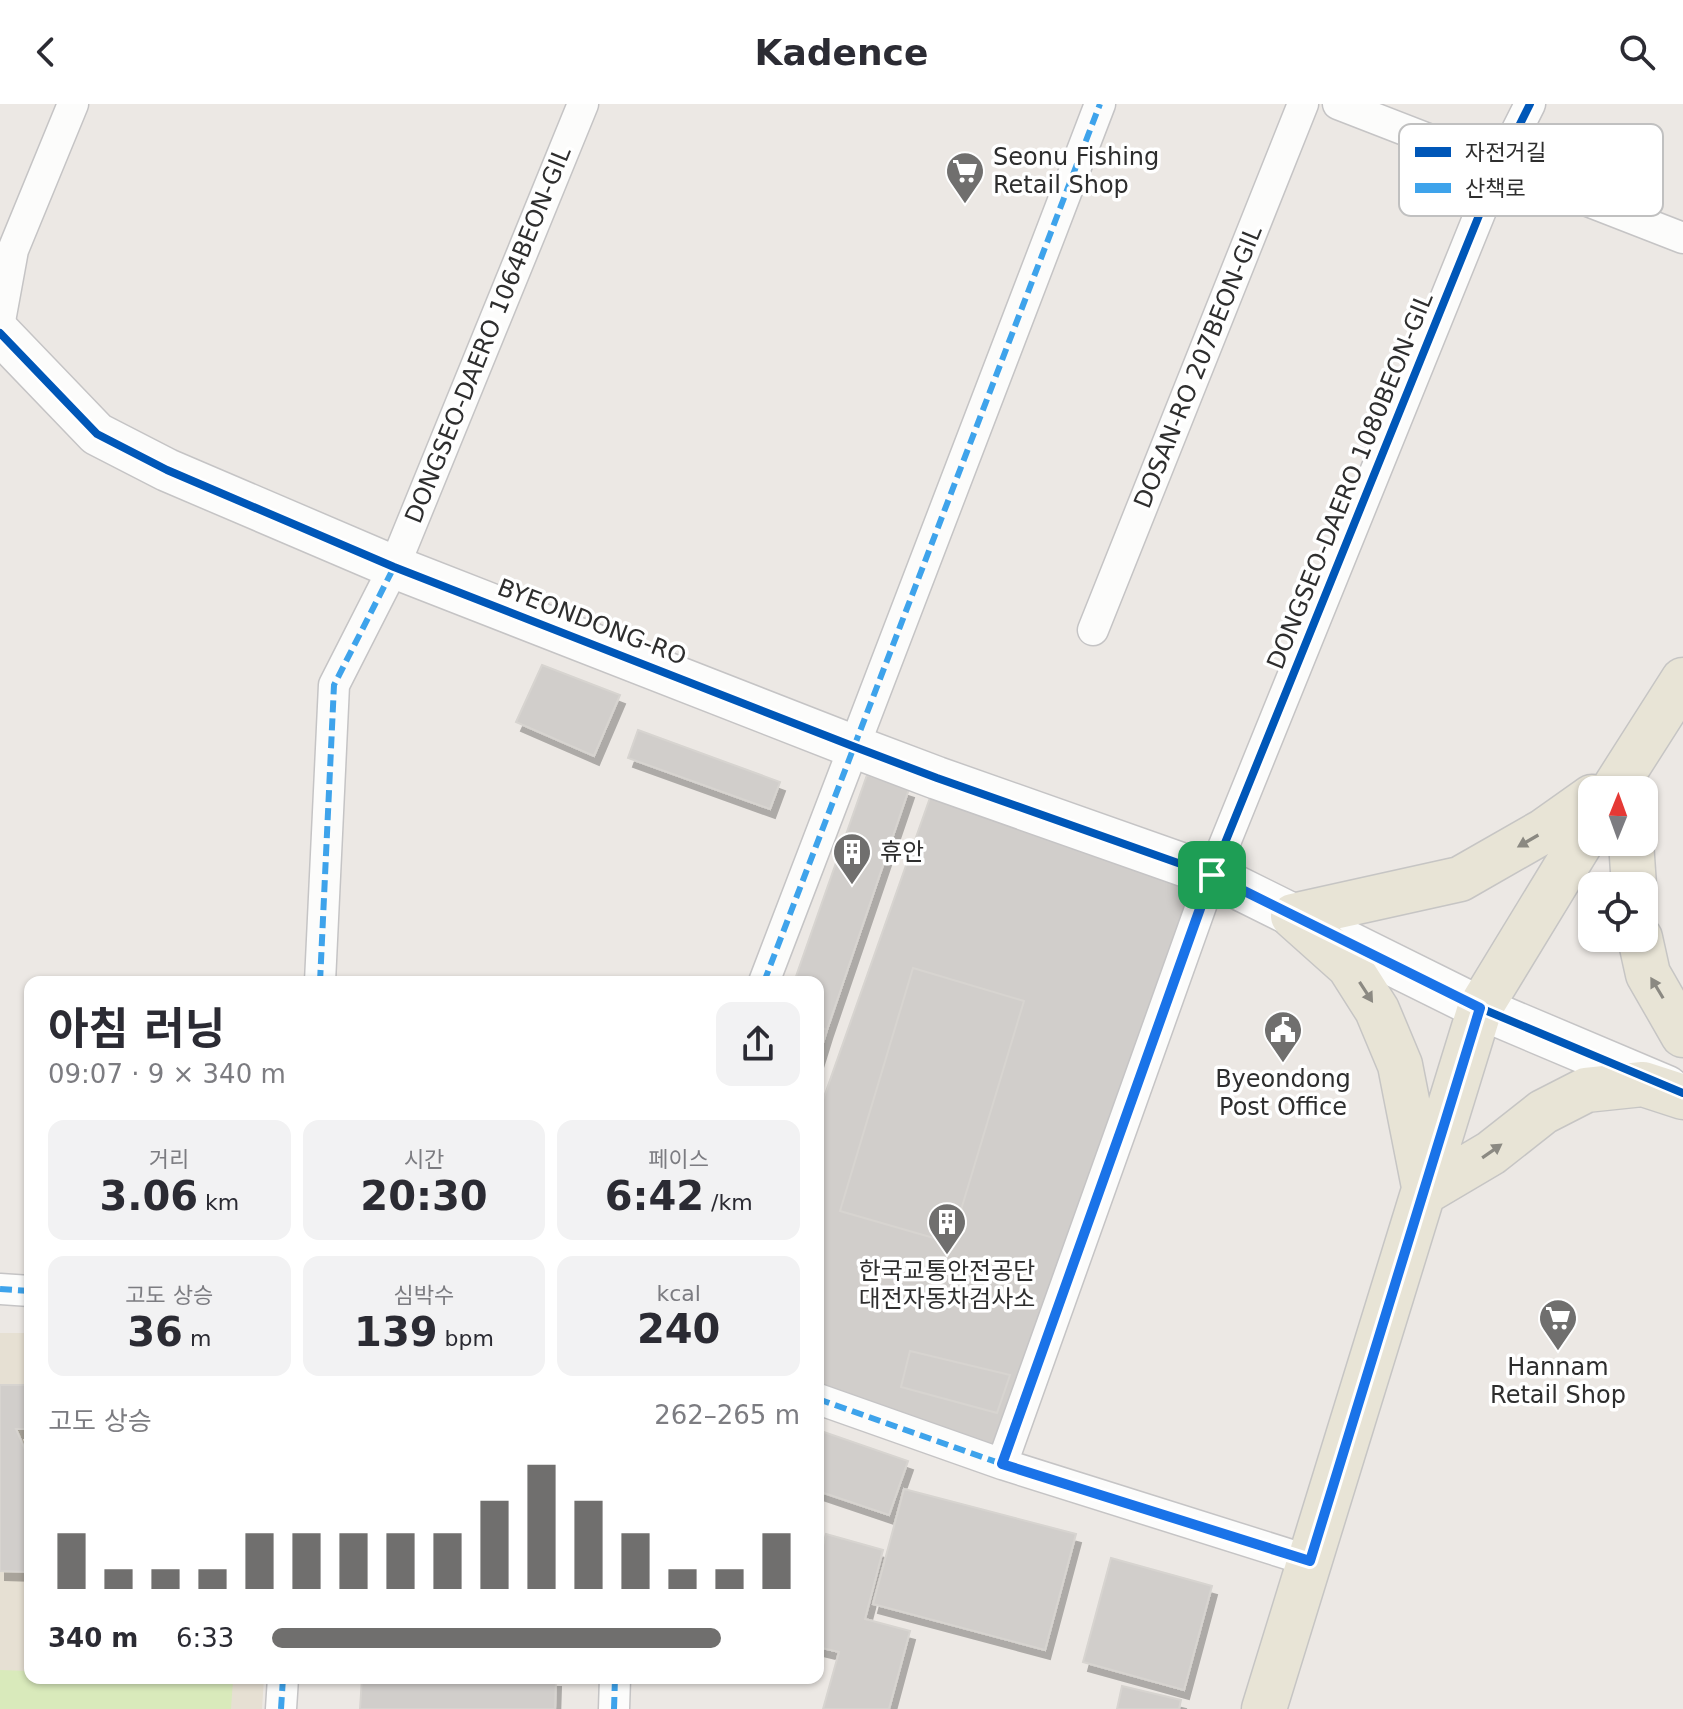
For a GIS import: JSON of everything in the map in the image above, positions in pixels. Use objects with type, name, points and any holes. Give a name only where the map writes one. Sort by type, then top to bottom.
[{"type":"main road","points":[[1619,776],[1683,680]]},
{"type":"main road","points":[[1293,916],[1460,879],[1578,809]]},
{"type":"main road","points":[[1264,1709],[1480,1008],[1578,847]]},
{"type":"main road","points":[[1293,916],[1349,966],[1377,1010],[1400,1065],[1425,1192]]},
{"type":"main road","points":[[1643,952],[1648,974],[1683,1035]]},
{"type":"main road","points":[[1425,1192],[1491,1153],[1543,1112],[1586,1090],[1643,1084],[1683,1095]]},
{"type":"street","points":[[0,321],[13,250],[73,104]]},
{"type":"street","name":"DONGSEO-DAERO 1064BEON-GIL","points":[[320,976],[334,685],[394,567],[583,104]]},
{"type":"street","points":[[766,976],[1100,104]]},
{"type":"street","name":"DOSAN-RO 207BEON-GIL","points":[[1093,630],[1303,104]]},
{"type":"street","points":[[1338,104],[1399,127]]},
{"type":"street","name":"DONGSEO-DAERO 1080BEON-GIL","points":[[1520,124],[1530,104]]},
{"type":"street","name":"DONGSEO-DAERO 1080BEON-GIL","points":[[1212,875],[1479,216]]},
{"type":"street","points":[[1627,216],[1683,238]]},
{"type":"street","name":"BYEONDONG-RO","points":[[0,333],[97,434],[167,470],[394,567],[855,747],[1212,875],[1480,1008],[1683,1095]]},
{"type":"street","points":[[1002,1464],[1212,875]]},
{"type":"street","points":[[0,1289],[24,1291]]},
{"type":"street","points":[[824,1401],[1002,1464],[1310,1561]]},
{"type":"street","points":[[281,1709],[283,1684]]},
{"type":"street","points":[[614,1709],[615,1684]]},
{"type":"shaded area","points":[[0,1333],[24,1333],[24,1684],[264,1684],[262,1709],[0,1709]]},
{"type":"green space","points":[[0,1670],[24,1671],[24,1684],[233,1684],[231,1709],[0,1709]]},
{"type":"building","points":[[542,665],[620,695],[594,756],[516,722]]},
{"type":"building","points":[[638,730],[780,782],[770,809],[628,758]]},
{"type":"building","name":"휴안","points":[[867,775],[909,789],[827,1030],[824,1029],[824,976],[796,976]]},
{"type":"building","name":"한국교통안전공단 대전자동차검사소","points":[[937,778],[1212,875],[1002,1464],[824,1401],[824,1097]]},
{"type":"building","points":[[913,968],[1024,1001],[951,1243],[840,1211]]},
{"type":"building","points":[[910,1351],[1010,1375],[997,1413],[901,1387]]},
{"type":"building","points":[[0,1385],[24,1385],[24,1429],[16,1429],[24,1447],[24,1572],[0,1571]]},
{"type":"building","points":[[824,1432],[908,1461],[889,1515],[824,1493]]},
{"type":"building","points":[[904,1489],[1076,1534],[1045,1650],[873,1604]]},
{"type":"building","points":[[826,1534],[883,1550],[865,1619],[910,1631],[889,1709],[823,1709],[839,1652],[824,1648]]},
{"type":"building","points":[[1111,1558],[1212,1586],[1184,1690],[1083,1662]]},
{"type":"building","points":[[362,1684],[556,1684],[555,1709],[360,1709]]},
{"type":"building","points":[[1122,1686],[1181,1700],[1179,1709],[1117,1709]]},
{"type":"marked path","points":[[766,976],[1100,104]]},
{"type":"marked path","points":[[320,976],[334,685],[394,567]]},
{"type":"marked path","points":[[0,1289],[24,1291]]},
{"type":"marked path","points":[[824,1401],[1002,1464],[1310,1561]]},
{"type":"marked path","points":[[281,1709],[283,1684]]},
{"type":"marked path","points":[[614,1709],[615,1684]]},
{"type":"cycle path","points":[[1520,124],[1530,104]]},
{"type":"cycle path","points":[[1002,1464],[1212,875],[1479,216]]},
{"type":"cycle path","points":[[0,333],[97,434],[167,470],[394,567],[855,747],[1212,875],[1480,1008],[1683,1093]]},
{"type":"place","name":"Seonu Fishing Retail Shop","points":[[965,205]]},
{"type":"place","name":"휴안","points":[[852,886]]},
{"type":"place","name":"Byeondong Post Office","points":[[1283,1064]]},
{"type":"place","name":"한국교통안전공단 대전자동차검사소","points":[[947,1256]]},
{"type":"place","name":"Hannam Retail Shop","points":[[1558,1352]]},
{"type":"route","points":[[1212,875],[1480,1008],[1310,1561],[1002,1464],[1212,875]]}]
